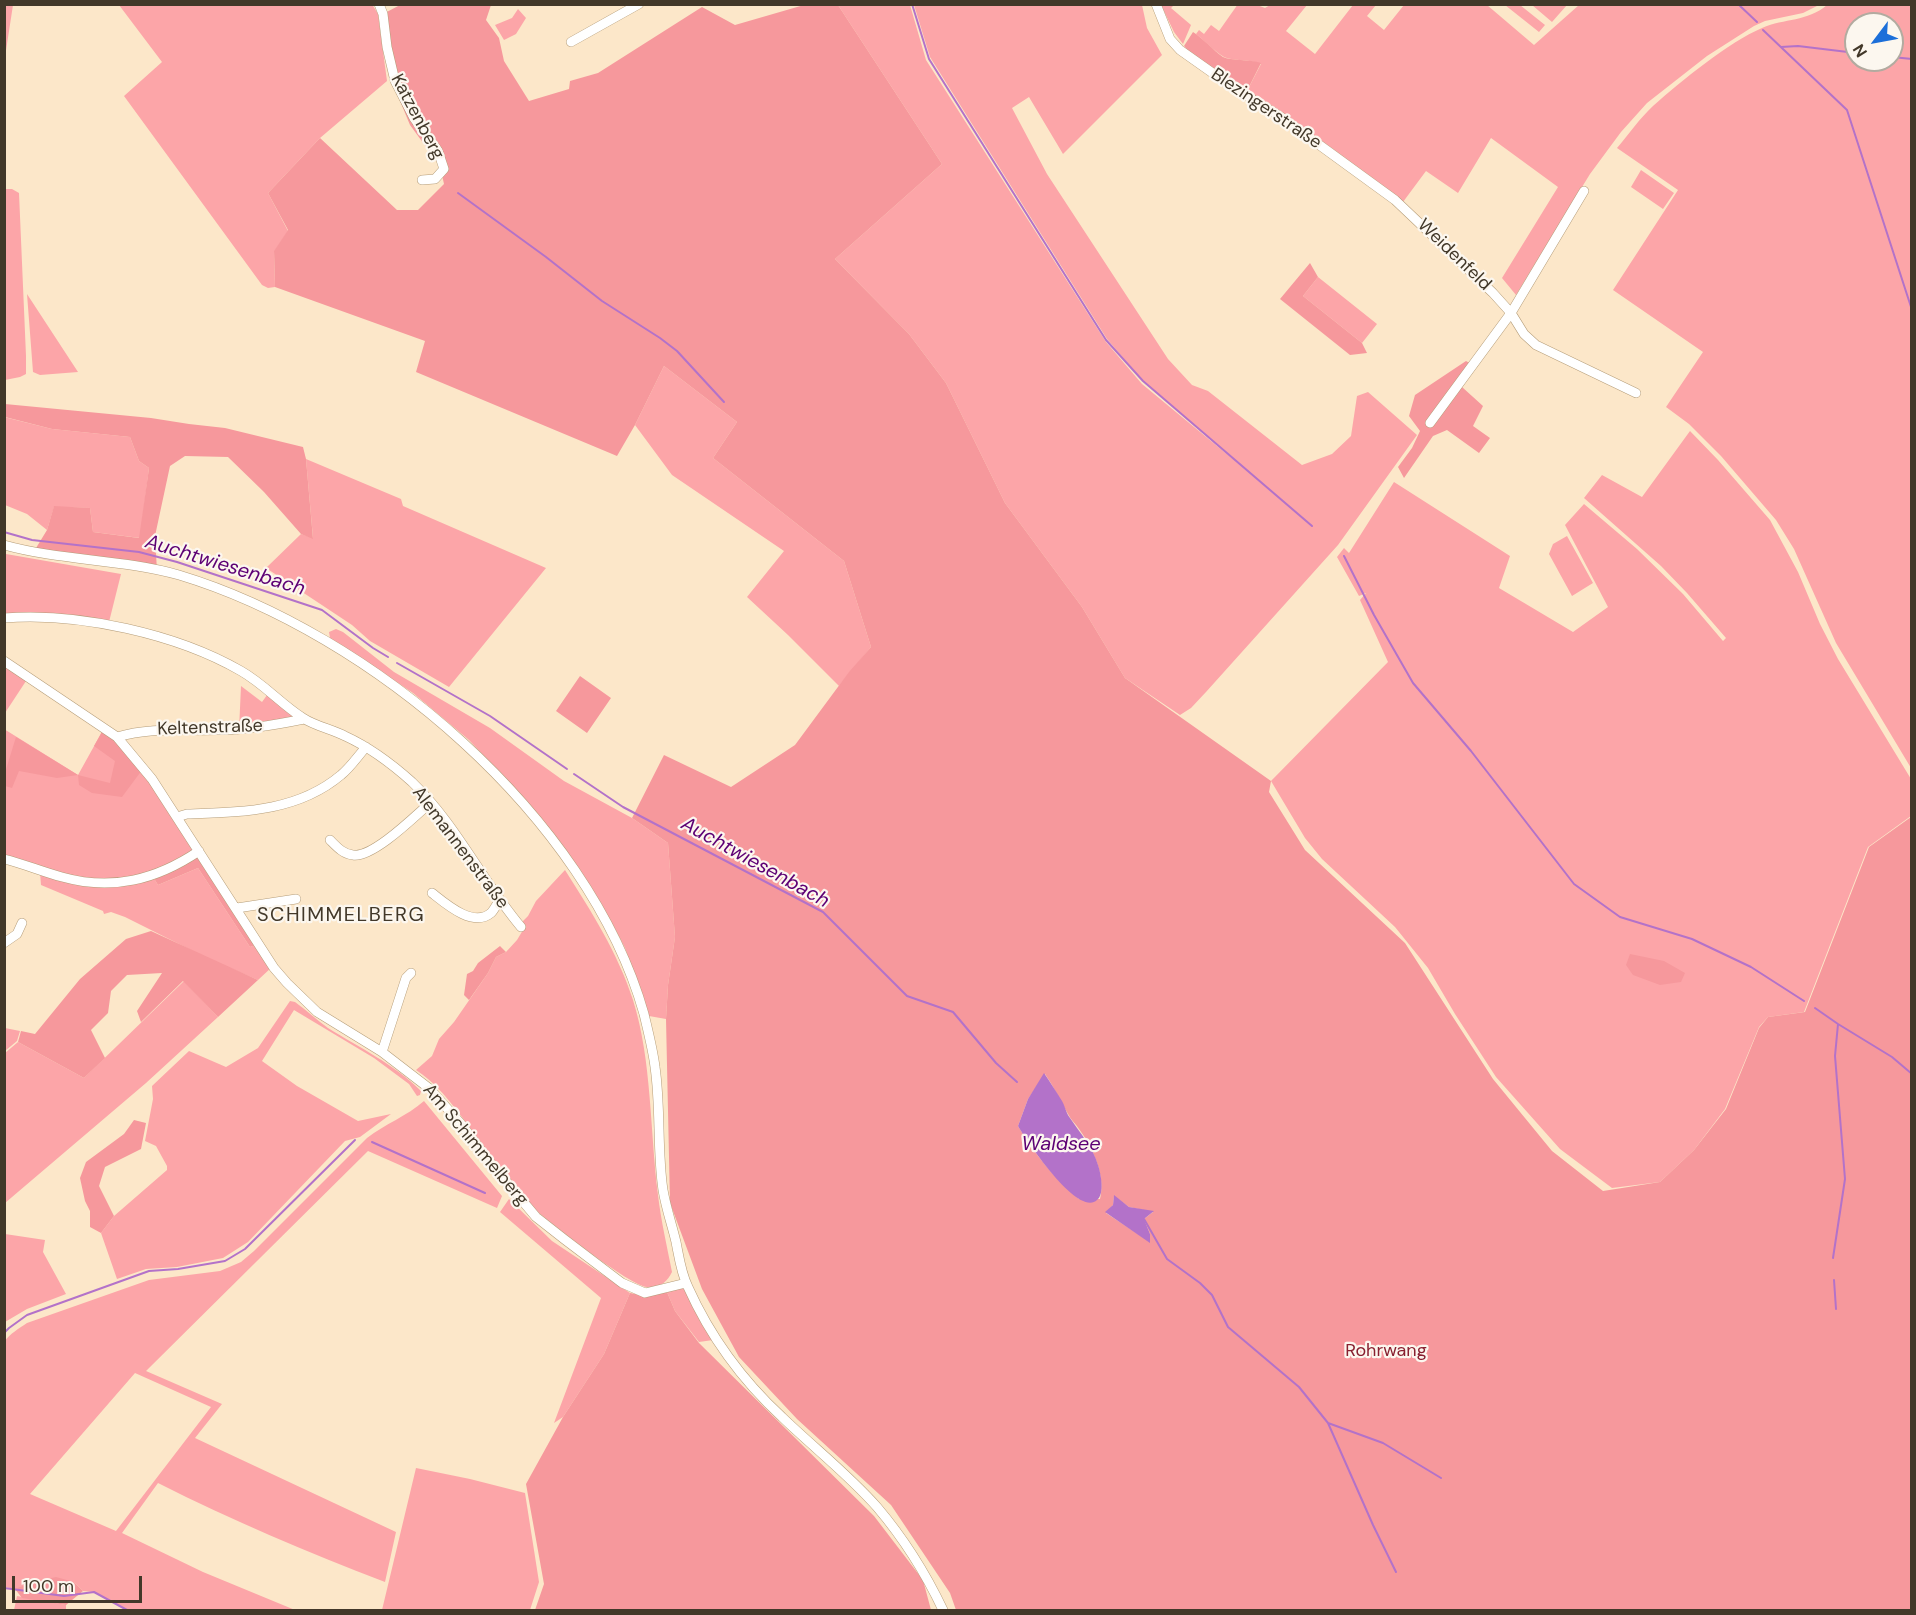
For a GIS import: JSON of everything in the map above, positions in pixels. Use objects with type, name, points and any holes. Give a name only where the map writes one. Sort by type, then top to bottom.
[{"type":"street","name":"Katzenberg","points":[[379,4],[383,14],[387,47],[395,81],[414,118],[438,151],[444,170],[435,179],[422,180]]},
{"type":"street","points":[[571,42],[639,4]]},
{"type":"street","name":"Blezingerstraße","points":[[1156,4],[1170,39],[1180,50],[1231,86],[1281,117],[1395,200]]},
{"type":"street","points":[[1430,423],[1511,313],[1584,191]]},
{"type":"street","name":"Weidenfeld","points":[[1395,200],[1446,247],[1511,313],[1524,334],[1536,345],[1636,393]]},
{"type":"street","points":[[4,545],[33,553],[124,564],[176,574],[285,617],[365,665],[414,700],[462,740],[515,796],[552,840],[580,879],[608,926],[629,972],[644,1014],[655,1067],[663,1191],[686,1283],[716,1340],[753,1389],[874,1504],[907,1544],[925,1572],[943,1611]]},
{"type":"street","name":"Alemannenstraße","points":[[4,618],[84,621],[148,633],[170,639],[242,671],[304,719],[366,747],[412,782],[478,866],[499,901],[521,927]]},
{"type":"street","name":"Am Schimmelberg","points":[[4,661],[117,737],[152,780],[274,968],[287,983],[317,1012],[382,1052],[430,1089],[456,1117],[536,1217],[622,1283],[645,1293],[686,1283]]},
{"type":"street","name":"Keltenstraße","points":[[117,737],[136,731],[169,729],[239,730],[275,726],[304,719]]},
{"type":"street","points":[[177,817],[187,814],[253,811],[284,805],[324,788],[343,774],[366,747]]},
{"type":"street","points":[[330,840],[343,852],[351,855],[366,853],[389,839],[430,803]]},
{"type":"street","points":[[4,859],[64,878],[93,883],[122,883],[152,876],[178,865],[198,851]]},
{"type":"street","points":[[432,893],[466,916],[477,918],[491,913],[499,901]]},
{"type":"street","points":[[237,908],[296,898]]},
{"type":"street","points":[[4,943],[17,934],[22,923]]},
{"type":"street","points":[[382,1052],[406,978],[411,973]]},
{"type":"shaded area","points":[[372,4],[378,14],[387,81],[320,138],[268,193],[288,231],[274,252],[275,287],[268,288],[262,285],[124,96],[162,62],[119,5]]},
{"type":"shaded area","points":[[1238,4],[1265,8],[1270,5],[1307,5],[1286,31],[1315,54],[1353,5],[1376,5],[1367,16],[1384,30],[1404,5],[1487,5],[1534,45],[1579,5],[1819,5],[1803,13],[1765,21],[1754,26],[1707,56],[1647,103],[1621,132],[1590,174],[1516,295],[1502,278],[1558,187],[1491,138],[1458,193],[1426,171],[1403,202],[1333,149],[1247,91],[1261,64],[1224,57],[1196,34],[1199,30],[1204,34],[1211,25],[1219,31]]},
{"type":"shaded area","points":[[4,5],[13,5],[5,57]]},
{"type":"shaded area","points":[[838,5],[910,5],[926,60],[1106,342],[1142,384],[1234,460],[1143,381],[1107,339],[930,57],[914,5],[1142,5],[1147,28],[1162,55],[1063,154],[1029,97],[1012,108],[1047,174],[1168,359],[1192,385],[1208,391],[1302,465],[1332,454],[1351,436],[1357,396],[1368,392],[1417,435],[1338,545],[1206,692],[1191,708],[1180,715],[1125,678],[1082,607],[1005,503],[946,383],[909,334],[835,259],[942,164]]},
{"type":"shaded area","points":[[1161,5],[1174,5],[1171,8],[1191,25],[1183,44],[1174,32]]},
{"type":"shaded area","points":[[1505,5],[1520,5],[1545,25],[1539,32]]},
{"type":"shaded area","points":[[1532,5],[1567,5],[1552,22]]},
{"type":"shaded area","points":[[1827,5],[1911,5],[1911,768],[1836,643],[1794,549],[1776,520],[1721,456],[1689,424],[1666,407],[1703,352],[1613,290],[1678,190],[1617,148],[1653,106],[1720,52],[1762,28],[1812,14]]},
{"type":"shaded area","points":[[518,9],[526,18],[516,34],[504,40],[495,25],[512,18]]},
{"type":"shaded area","points":[[1641,170],[1674,193],[1663,209],[1631,187]]},
{"type":"shaded area","points":[[5,189],[12,189],[19,193],[26,374],[5,380]]},
{"type":"shaded area","points":[[1318,277],[1377,324],[1362,343],[1303,296]]},
{"type":"shaded area","points":[[27,294],[78,372],[40,375],[33,372]]},
{"type":"shaded area","points":[[664,366],[737,422],[713,458],[844,561],[871,647],[839,686],[747,597],[784,551],[672,475],[635,425]]},
{"type":"shaded area","points":[[4,417],[52,429],[130,437],[139,461],[149,468],[140,538],[93,532],[90,508],[54,507],[47,530],[27,514],[5,505]]},
{"type":"shaded area","points":[[1690,431],[1770,520],[1798,572],[1838,659],[1911,779],[1911,816],[1868,847],[1804,1012],[1768,1017],[1759,1027],[1725,1109],[1694,1150],[1660,1182],[1612,1188],[1560,1149],[1496,1077],[1428,968],[1395,927],[1322,859],[1305,838],[1271,781],[1388,662],[1360,600],[1366,593],[1359,596],[1337,557],[1344,548],[1349,553],[1394,482],[1510,556],[1499,588],[1573,632],[1608,607],[1565,525],[1584,504],[1637,549],[1683,594],[1723,641],[1726,638],[1661,566],[1584,498],[1602,475],[1642,497]]},
{"type":"shaded area","points":[[306,459],[401,499],[403,506],[546,568],[449,687],[370,641],[352,625],[266,568],[301,534],[313,538]]},
{"type":"shaded area","points":[[1567,536],[1593,583],[1572,596],[1549,554],[1553,544]]},
{"type":"shaded area","points":[[6,554],[121,574],[109,622],[5,615]]},
{"type":"shaded area","points":[[336,629],[394,672],[490,728],[564,781],[632,818],[668,843],[675,937],[666,1019],[649,1016],[625,948],[615,929],[581,874],[524,799],[469,740],[413,693],[330,638],[329,632]]},
{"type":"shaded area","points":[[5,665],[26,681],[5,713]]},
{"type":"shaded area","points":[[241,686],[262,702],[270,691],[304,719],[239,730]]},
{"type":"shaded area","points":[[4,729],[78,775],[103,730],[151,780],[196,851],[152,874],[93,882],[5,858]]},
{"type":"shaded area","points":[[198,868],[250,947],[258,944],[272,967],[258,980],[209,959],[125,917],[111,912],[104,914],[103,911],[41,885],[40,872],[93,886],[153,877],[158,885]]},
{"type":"shaded area","points":[[565,870],[612,949],[627,983],[639,1023],[647,1071],[659,1205],[672,1272],[665,1282],[655,1287],[638,1284],[625,1276],[592,1254],[538,1212],[506,1176],[444,1094],[416,1070],[432,1056],[439,1039],[454,1022],[488,973],[496,957],[506,952],[517,940],[523,930],[521,923],[528,916],[536,901]]},
{"type":"shaded area","points":[[184,981],[218,1017],[146,1083],[5,1203],[5,1053],[18,1042],[84,1078]]},
{"type":"shaded area","points":[[290,1001],[295,1002],[328,1028],[400,1073],[421,1091],[420,1095],[417,1096],[409,1084],[374,1058],[294,1010],[262,1061],[297,1086],[358,1121],[391,1114],[360,1137],[345,1141],[248,1242],[223,1258],[177,1267],[146,1269],[117,1279],[101,1233],[114,1216],[167,1170],[156,1146],[145,1141],[153,1099],[152,1086],[189,1051],[226,1067],[258,1048]]},
{"type":"shaded area","points":[[5,1028],[20,1031],[17,1041],[5,1051]]},
{"type":"shaded area","points":[[424,1101],[502,1196],[497,1208],[368,1151],[146,1371],[222,1404],[195,1438],[396,1532],[385,1582],[270,1536],[158,1483],[122,1533],[203,1572],[295,1610],[127,1610],[94,1592],[83,1591],[74,1582],[15,1589],[5,1587],[4,1342],[27,1323],[149,1280],[220,1271],[241,1262],[367,1138]],"holes":[[[135,1373],[211,1407],[116,1531],[30,1494]]]},
{"type":"shaded area","points":[[509,1199],[552,1241],[630,1293],[604,1354],[563,1417],[554,1423],[601,1298],[500,1212]]},
{"type":"shaded area","points":[[5,1234],[45,1240],[43,1252],[66,1294],[27,1309],[5,1322]]},
{"type":"shaded area","points":[[685,1287],[713,1340],[699,1342],[675,1311],[667,1292]]},
{"type":"shaded area","points":[[416,1468],[525,1493],[539,1582],[530,1610],[382,1610]]},
{"type":"shaded area","points":[[17,1596],[66,1605],[66,1610],[14,1610]]},
{"type":"green space","name":"Rohrwang","points":[[400,5],[491,5],[486,20],[499,38],[504,61],[529,101],[569,89],[570,81],[598,73],[702,7],[735,25],[804,5],[838,5],[942,164],[835,259],[909,334],[946,383],[1005,503],[1082,607],[1125,678],[1271,781],[1269,792],[1305,850],[1405,943],[1493,1079],[1552,1151],[1603,1191],[1660,1182],[1694,1150],[1726,1109],[1759,1028],[1768,1017],[1805,1012],[1869,847],[1911,817],[1911,1610],[956,1610],[950,1593],[891,1505],[797,1419],[739,1357],[702,1289],[670,1203],[666,1019],[675,937],[668,843],[632,818],[664,755],[731,787],[795,745],[849,672],[871,647],[844,561],[713,458],[737,422],[664,366],[617,456],[416,372],[425,341],[275,287],[274,251],[288,230],[268,193],[320,138],[397,210],[418,210],[444,184],[440,166],[410,125],[393,84],[383,14]],"holes":[[[1045,1074],[1097,1162],[1101,1181],[1100,1199],[1079,1199],[1046,1165],[1018,1126],[1028,1099]],[[1114,1196],[1129,1207],[1153,1212],[1144,1219],[1150,1234],[1150,1242],[1106,1213],[1113,1205]]]},
{"type":"green space","points":[[1193,32],[1223,57],[1261,63],[1247,91],[1194,58],[1184,46]]},
{"type":"green space","points":[[1310,263],[1318,277],[1303,296],[1362,343],[1367,353],[1350,355],[1280,299]]},
{"type":"green space","points":[[1466,361],[1473,365],[1462,387],[1483,406],[1473,426],[1490,438],[1479,453],[1447,430],[1433,436],[1404,478],[1398,467],[1412,448],[1420,431],[1409,416],[1415,395]]},
{"type":"green space","points":[[5,404],[151,418],[225,428],[303,447],[313,539],[301,534],[264,492],[228,457],[185,456],[170,466],[155,536],[157,571],[33,553],[47,530],[54,506],[90,508],[93,532],[139,538],[149,468],[139,461],[130,437],[52,429],[5,417]]},
{"type":"green space","points":[[580,676],[611,698],[587,733],[556,711]]},
{"type":"green space","points":[[103,730],[116,739],[142,770],[122,797],[92,793],[79,785],[78,775],[110,783],[115,761],[94,746]]},
{"type":"green space","points":[[16,737],[78,775],[57,778],[19,771],[12,788],[5,786],[4,776]]},
{"type":"green space","points":[[198,853],[258,944],[250,947],[198,868],[158,885],[153,877]]},
{"type":"green space","points":[[151,931],[258,980],[218,1017],[183,981],[141,1022],[137,1011],[162,973],[127,975],[111,991],[108,1013],[91,1030],[105,1058],[84,1078],[18,1042],[21,1031],[35,1034],[80,979],[126,939]]},
{"type":"green space","points":[[500,946],[506,952],[496,957],[469,1000],[464,995],[467,974]]},
{"type":"green space","points":[[1630,954],[1664,961],[1685,973],[1681,982],[1660,985],[1633,975],[1626,965]]},
{"type":"green space","points":[[134,1120],[146,1123],[141,1149],[105,1167],[99,1186],[114,1216],[101,1233],[90,1227],[90,1211],[85,1201],[80,1178],[86,1162],[124,1134]]},
{"type":"green space","points":[[667,1292],[675,1311],[699,1343],[874,1516],[923,1580],[931,1610],[535,1610],[544,1584],[526,1484],[563,1417],[604,1354],[630,1293],[646,1296]]},
{"type":"green space","points":[[56,1577],[74,1582],[83,1591],[66,1605],[22,1598],[15,1589],[37,1581]]},
{"type":"water","name":"Waldsee","points":[[1044,1073],[1096,1158],[1102,1184],[1097,1200],[1088,1203],[1066,1188],[1053,1175],[1018,1126],[1028,1099]]},
{"type":"water","points":[[1114,1195],[1129,1207],[1154,1211],[1144,1219],[1150,1234],[1150,1243],[1105,1212],[1113,1205]]},
{"type":"waterway","points":[[912,4],[929,59],[1106,340],[1143,381],[1312,526]]},
{"type":"waterway","points":[[1738,4],[1757,22]]},
{"type":"waterway","points":[[1763,30],[1847,110],[1912,310]]},
{"type":"waterway","points":[[1781,47],[1798,46],[1844,52]]},
{"type":"waterway","points":[[1904,58],[1912,59]]},
{"type":"waterway","points":[[458,193],[602,301],[677,351],[724,402]]},
{"type":"waterway","name":"Auchtwiesenbach","points":[[4,532],[32,540],[139,552],[177,562],[322,610],[388,657]]},
{"type":"waterway","points":[[1344,556],[1374,615],[1413,683],[1471,751],[1574,884],[1620,917],[1692,939],[1751,967],[1804,1001]]},
{"type":"waterway","name":"Auchtwiesenbach","points":[[397,663],[490,716],[567,769]]},
{"type":"waterway","name":"Auchtwiesenbach","points":[[574,774],[623,807],[823,912],[907,996],[953,1012],[996,1063],[1017,1082]]},
{"type":"waterway","points":[[1815,1008],[1838,1024],[1835,1056],[1845,1179],[1833,1258]]},
{"type":"waterway","points":[[1838,1024],[1892,1057],[1912,1074]]},
{"type":"waterway","points":[[4,1333],[27,1315],[149,1271],[178,1269],[225,1261],[245,1249],[355,1140]]},
{"type":"waterway","points":[[372,1142],[485,1193]]},
{"type":"waterway","name":"Auchtwiesenbach","points":[[1144,1219],[1167,1259],[1200,1283],[1212,1295],[1228,1327],[1299,1387],[1328,1423],[1396,1572]]},
{"type":"waterway","points":[[1834,1280],[1836,1309]]},
{"type":"waterway","points":[[1328,1423],[1383,1443],[1441,1478]]},
{"type":"waterway","points":[[4,1588],[64,1596],[94,1592],[127,1610]]},
{"type":"district","name":"SCHIMMELBERG","points":[[341,916]]}]
